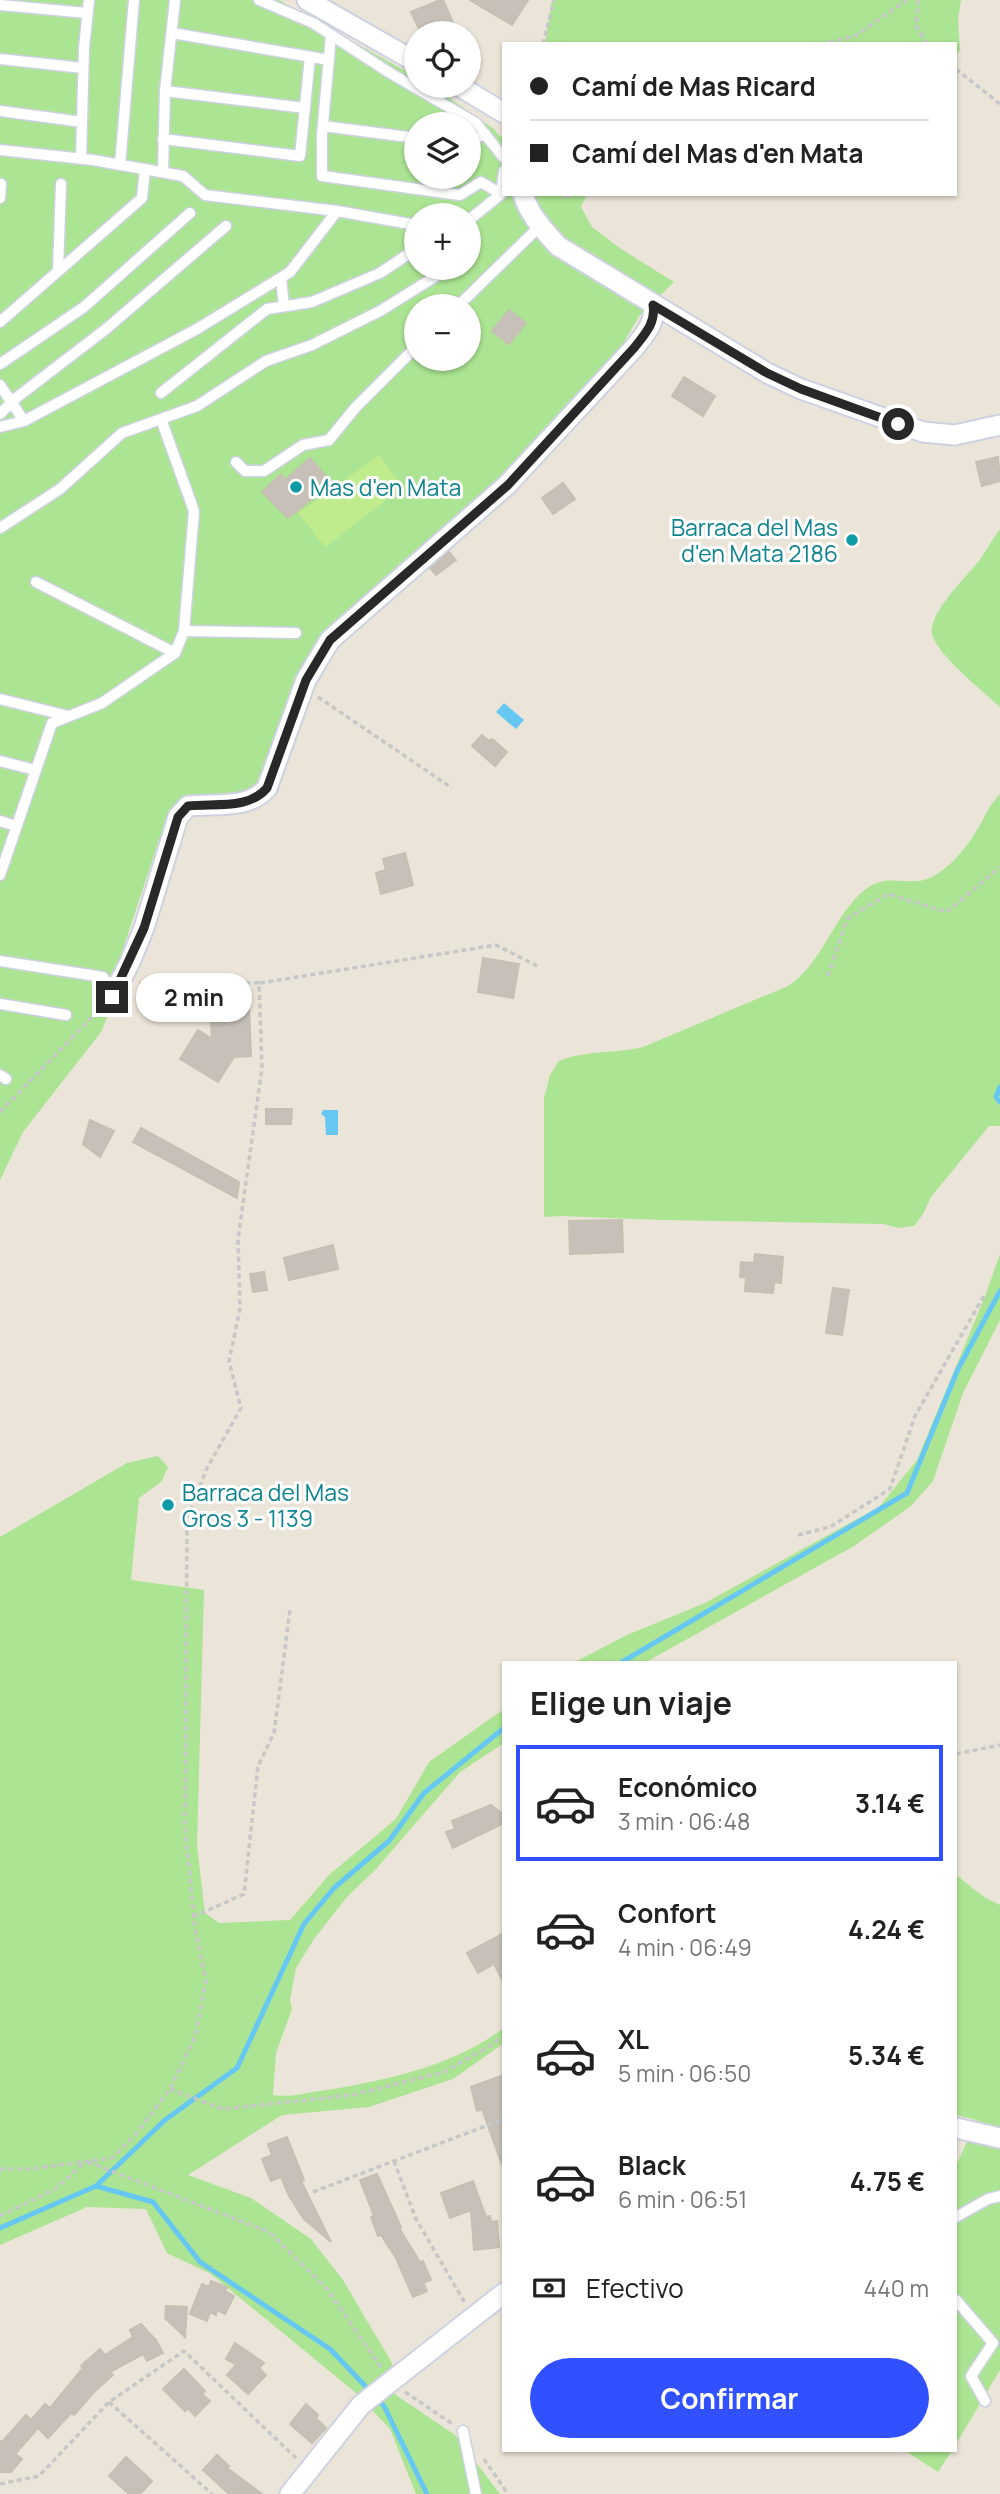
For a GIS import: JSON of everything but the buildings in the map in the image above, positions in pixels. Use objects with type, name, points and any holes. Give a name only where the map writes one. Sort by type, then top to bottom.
[{"type":"street","points":[[307,0],[404,55]]},
{"type":"street","points":[[479,98],[502,112]]},
{"type":"street","points":[[524,196],[526,205],[540,226],[558,246],[767,373],[801,389],[923,432],[955,435],[1000,425]]},
{"type":"street","points":[[111,986],[144,928],[178,817],[188,806],[238,804],[259,797],[267,788],[303,688],[330,640],[508,485],[649,330],[655,316],[653,305]]},
{"type":"street","points":[[957,2128],[1000,2138]]},
{"type":"street","points":[[290,2494],[361,2405],[502,2295]]},
{"type":"lane","points":[[81,159],[83,68],[89,0]]},
{"type":"lane","points":[[120,165],[134,0]]},
{"type":"lane","points":[[163,172],[164,92],[175,0]]},
{"type":"lane","points":[[258,0],[313,23],[390,74],[476,123],[502,155]]},
{"type":"lane","points":[[0,5],[87,13]]},
{"type":"lane","points":[[172,33],[329,61]]},
{"type":"lane","points":[[331,35],[323,126],[322,176],[460,195],[481,182],[501,194]]},
{"type":"lane","points":[[163,139],[300,156],[310,57]]},
{"type":"lane","points":[[0,59],[83,68]]},
{"type":"lane","points":[[164,92],[305,108]]},
{"type":"lane","points":[[0,111],[82,122]]},
{"type":"lane","points":[[323,126],[404,136]]},
{"type":"lane","points":[[481,136],[485,134]]},
{"type":"lane","points":[[0,150],[81,159],[183,176],[205,195],[337,211],[404,223]]},
{"type":"lane","points":[[0,322],[142,198],[145,169]]},
{"type":"lane","points":[[0,198],[1,184]]},
{"type":"lane","points":[[58,271],[61,184]]},
{"type":"lane","points":[[481,210],[501,194],[502,186]]},
{"type":"lane","points":[[0,427],[24,421],[197,329],[281,278],[290,272],[337,211]]},
{"type":"lane","points":[[0,364],[84,307],[190,214]]},
{"type":"lane","points":[[0,415],[12,402],[106,329],[226,226]]},
{"type":"lane","points":[[470,294],[540,226]]},
{"type":"lane","points":[[161,393],[267,309],[312,302],[369,278],[404,256]]},
{"type":"lane","points":[[281,278],[284,306]]},
{"type":"lane","points":[[0,528],[60,489],[122,433],[197,406],[266,361],[312,345],[380,311],[430,280]]},
{"type":"lane","points":[[236,462],[245,471],[264,471],[303,445],[329,440],[355,408],[404,359]]},
{"type":"lane","points":[[0,385],[24,421]]},
{"type":"lane","points":[[0,875],[52,723],[102,703],[175,653],[184,631],[194,511],[161,419]]},
{"type":"lane","points":[[36,582],[175,653]]},
{"type":"lane","points":[[184,631],[296,633]]},
{"type":"lane","points":[[0,699],[69,716]]},
{"type":"lane","points":[[0,761],[35,770]]},
{"type":"lane","points":[[0,821],[16,826]]},
{"type":"lane","points":[[0,961],[111,986]]},
{"type":"lane","points":[[0,1004],[65,1015]]},
{"type":"lane","points":[[957,2216],[988,2199],[1000,2196]]},
{"type":"lane","points":[[957,2301],[993,2343],[971,2376],[985,2402]]},
{"type":"lane","points":[[463,2431],[476,2494]]},
{"type":"path","points":[[544,42],[554,0]]},
{"type":"path","points":[[830,42],[855,36],[907,0]]},
{"type":"path","points":[[918,0],[916,26],[926,42]]},
{"type":"path","points":[[957,70],[1000,104]]},
{"type":"path","points":[[303,688],[452,788]]},
{"type":"path","points":[[828,976],[847,919],[888,894],[947,912],[1000,867]]},
{"type":"path","points":[[0,1112],[111,986],[157,980],[259,983],[496,945],[537,966]]},
{"type":"path","points":[[0,2169],[29,2169],[112,2158],[136,2134],[170,2089],[195,2038],[206,1982],[193,1917],[185,1828],[187,1521],[206,1470],[241,1408],[229,1361],[240,1309],[238,1239],[262,1068],[259,983]]},
{"type":"path","points":[[798,1535],[830,1527],[890,1489],[915,1416],[985,1294]]},
{"type":"path","points":[[193,1917],[244,1895],[258,1766],[274,1733],[290,1610]]},
{"type":"path","points":[[957,1754],[1000,1745]]},
{"type":"path","points":[[170,2089],[223,2109],[353,2095],[444,2072],[502,2037]]},
{"type":"path","points":[[313,2192],[502,2120]]},
{"type":"path","points":[[0,2216],[55,2189],[86,2161]]},
{"type":"path","points":[[86,2161],[270,2232],[327,2289],[391,2382]]},
{"type":"path","points":[[394,2161],[416,2219],[473,2317]]},
{"type":"path","points":[[0,2484],[39,2476],[109,2402],[184,2351],[308,2470]]},
{"type":"path","points":[[109,2402],[212,2494]]},
{"type":"green space","points":[[0,0],[279,0],[404,70],[404,98],[449,98],[469,112],[404,112],[404,189],[481,189],[481,120],[502,136],[502,196],[586,196],[581,207],[592,227],[621,249],[674,282],[639,316],[616,356],[499,488],[424,550],[313,649],[255,790],[234,798],[191,799],[175,804],[160,837],[113,979],[114,1001],[101,1032],[23,1132],[0,1180]]},
{"type":"green space","points":[[552,0],[961,0],[958,20],[960,50],[957,54],[957,42],[545,42]]},
{"type":"green space","points":[[379,455],[403,487],[325,547],[298,513]]},
{"type":"green space","points":[[1000,529],[1000,707],[944,654],[933,637],[932,628],[941,608],[979,561]]},
{"type":"green space","points":[[1000,794],[1000,1126],[989,1126],[931,1197],[914,1226],[898,1228],[884,1224],[544,1217],[544,1098],[550,1075],[559,1061],[579,1055],[643,1047],[788,986],[809,966],[842,916],[861,893],[879,882],[923,880],[939,873],[963,850]]},
{"type":"green space","points":[[1000,1254],[1000,1320],[963,1393],[933,1481],[911,1506],[854,1546],[648,1661],[577,1661],[627,1635],[705,1603],[879,1507],[917,1460]]},
{"type":"green space","points":[[158,1456],[168,1467],[161,1482],[139,1498],[131,1580],[204,1590],[197,1846],[205,1913],[219,1923],[290,1920],[329,1875],[396,1819],[429,1762],[502,1710],[502,1744],[460,1772],[376,1869],[347,1897],[314,1939],[296,1968],[290,2000],[292,2009],[276,2053],[273,2095],[293,2095],[350,2086],[419,2070],[463,2052],[502,2029],[502,2044],[453,2079],[369,2107],[282,2115],[188,2175],[251,2198],[311,2239],[343,2280],[392,2363],[390,2391],[455,2435],[500,2494],[416,2494],[390,2429],[356,2393],[211,2274],[167,2253],[146,2209],[87,2207],[0,2245],[0,1537],[127,1463]]},
{"type":"green space","points":[[957,1876],[984,1897],[1000,1905],[1000,2370],[957,2442],[957,2164],[977,2120],[957,2115]]},
{"type":"green space","points":[[907,2452],[951,2452],[938,2472]]},
{"type":"water","points":[[504,703],[524,720],[516,729],[496,712]]},
{"type":"water","points":[[323,1110],[338,1110],[338,1135],[326,1135],[325,1117],[321,1114]]},
{"type":"waterway","points":[[1000,1087],[996,1097],[1000,1102]]},
{"type":"waterway","points":[[624,1661],[907,1493],[958,1369],[1000,1291]]},
{"type":"waterway","points":[[96,2186],[165,2120],[237,2068],[304,1924],[334,1888],[389,1841],[424,1793],[502,1730]]},
{"type":"waterway","points":[[0,2228],[96,2186],[153,2202],[200,2262],[330,2349],[370,2391]]},
{"type":"waterway","points":[[377,2398],[384,2406],[427,2494]]},
{"type":"place","name":"Mas d'en Mata","points":[[296,487]]},
{"type":"place","name":"Barraca del Mas d'en Mata 2186","points":[[852,540]]},
{"type":"place","name":"Barraca del Mas Gros 3 - 1139","points":[[168,1505]]},
{"type":"route","points":[[112,997],[144,928],[178,817],[188,806],[238,804],[259,797],[267,788],[306,680],[330,640],[508,485],[649,330],[655,316],[653,305],[767,373],[801,389],[898,424]]}]
